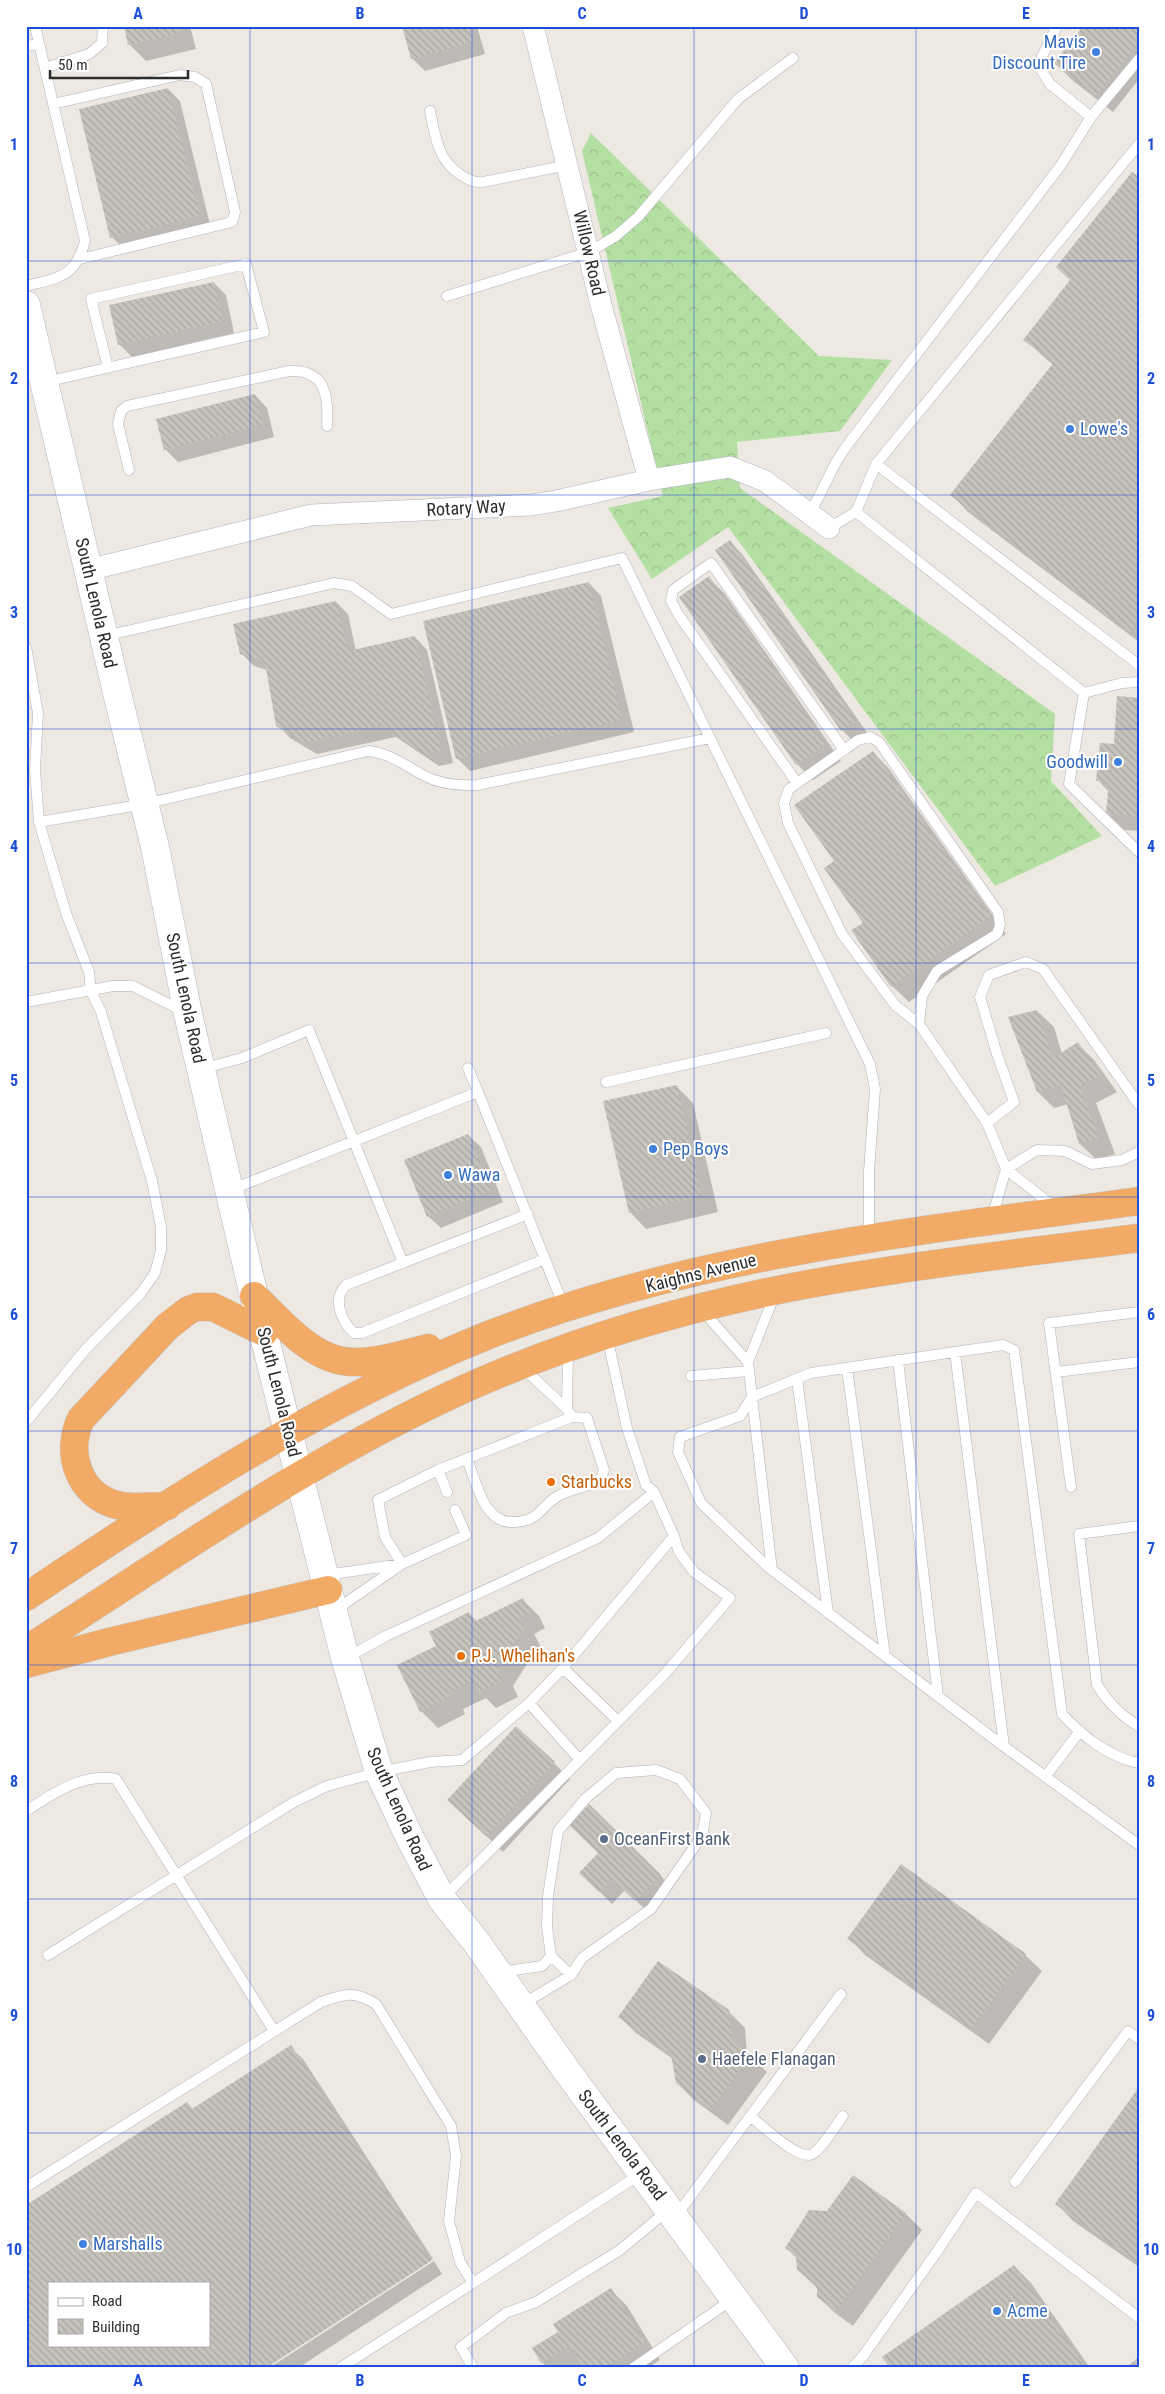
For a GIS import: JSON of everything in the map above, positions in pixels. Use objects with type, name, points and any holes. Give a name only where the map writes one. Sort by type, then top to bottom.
[{"type":"highway","name":"Kaighns Avenue","points":[[26,1597],[204,1482],[289,1432],[363,1392],[488,1336],[565,1309],[729,1265],[870,1238],[1139,1201]]},
{"type":"highway","name":"Kaighns Avenue","points":[[26,1650],[300,1475],[390,1424],[476,1384],[521,1366],[607,1335],[700,1308],[776,1291],[892,1270],[1139,1238]]},
{"type":"highway","points":[[254,1296],[314,1350],[324,1356],[341,1361],[371,1361],[488,1336]]},
{"type":"highway","points":[[168,1506],[118,1506],[91,1491],[80,1476],[74,1459],[75,1435],[81,1419],[168,1326],[189,1310],[197,1307],[213,1307],[264,1332]]},
{"type":"highway","points":[[26,1664],[113,1641],[329,1592]]},
{"type":"street","name":"Willow Road","points":[[533,26],[589,252],[649,480]]},
{"type":"street","name":"South Lenola Road","points":[[26,305],[145,804],[188,1014],[254,1296],[345,1658],[379,1772],[410,1838],[442,1899],[786,2368]]},
{"type":"street","name":"Rotary Way","points":[[88,570],[311,515],[531,505],[649,480],[730,467],[765,481],[829,528]]},
{"type":"lane","points":[[26,286],[63,277],[80,259],[85,240],[35,26]]},
{"type":"lane","points":[[45,68],[90,54],[102,43],[103,26]]},
{"type":"lane","points":[[1057,26],[1038,65],[1050,84],[1092,117]]},
{"type":"lane","points":[[26,46],[39,44]]},
{"type":"lane","points":[[448,296],[589,252],[616,236],[638,217],[738,99],[792,58]]},
{"type":"lane","points":[[810,514],[836,462],[848,444],[1061,165],[1092,117],[1139,59]]},
{"type":"lane","points":[[53,104],[180,75],[196,78],[206,84],[235,212],[232,222],[80,259]]},
{"type":"lane","points":[[430,111],[444,160],[454,170],[472,182],[483,182],[568,165]]},
{"type":"lane","points":[[829,528],[856,512],[876,464],[1139,144]]},
{"type":"lane","points":[[44,382],[108,368],[264,332],[246,264],[91,299],[108,368]]},
{"type":"lane","points":[[129,470],[118,424],[121,411],[127,406],[289,371],[302,370],[314,374],[321,382],[328,412],[327,426]]},
{"type":"lane","points":[[876,464],[1139,665]]},
{"type":"lane","points":[[856,512],[1084,693]]},
{"type":"lane","points":[[104,636],[334,583],[352,586],[391,614],[622,558],[870,1064],[875,1089],[869,1171],[870,1238]]},
{"type":"lane","points":[[797,784],[678,614],[671,601],[673,590],[688,579],[711,563],[844,750]]},
{"type":"lane","points":[[26,647],[38,713],[35,770],[39,822],[66,913],[89,972],[91,991],[102,1012],[152,1181],[161,1228],[161,1250],[155,1273],[141,1293],[85,1350],[26,1422]]},
{"type":"lane","points":[[1084,693],[1122,683],[1139,682]]},
{"type":"lane","points":[[1084,693],[1070,784],[1139,852]]},
{"type":"lane","points":[[919,1024],[922,996],[937,971],[997,934],[1000,925],[998,912],[879,742],[870,737],[858,740],[789,789],[784,803],[788,823],[842,934],[895,1005],[919,1024],[987,1123],[1006,1168],[1061,1212]]},
{"type":"lane","points":[[39,822],[145,804],[368,751],[384,754],[424,776],[447,784],[462,786],[477,785],[710,738]]},
{"type":"lane","points":[[987,1123],[1014,1102],[980,997],[990,975],[1026,962],[1043,969],[1139,1105]]},
{"type":"lane","points":[[26,1002],[113,986],[133,986],[188,1014]]},
{"type":"lane","points":[[201,1070],[231,1062],[308,1030],[403,1263]]},
{"type":"lane","points":[[606,1082],[826,1034]]},
{"type":"lane","points":[[468,1068],[565,1309]]},
{"type":"lane","points":[[229,1190],[478,1092]]},
{"type":"lane","points":[[991,1221],[1006,1168],[1037,1150],[1065,1151],[1092,1164],[1122,1160],[1139,1152]]},
{"type":"lane","points":[[528,1214],[346,1285],[341,1290],[338,1303],[346,1326],[354,1333],[362,1333],[546,1259]]},
{"type":"lane","points":[[772,1570],[749,1366],[776,1291]]},
{"type":"lane","points":[[700,1308],[749,1366]]},
{"type":"lane","points":[[1071,1487],[1049,1323],[1139,1312]]},
{"type":"lane","points":[[442,1899],[663,1676],[730,1598],[694,1572],[679,1552],[674,1536],[654,1492],[646,1485],[627,1428],[607,1335]]},
{"type":"lane","points":[[1139,1763],[1122,1760],[1080,1731],[1062,1714],[1014,1350],[1003,1345],[811,1373],[752,1397],[740,1416],[680,1437],[678,1452],[701,1503],[772,1570],[1045,1777],[1139,1845]]},
{"type":"lane","points":[[568,1349],[569,1413]]},
{"type":"lane","points":[[954,1352],[1004,1746]]},
{"type":"lane","points":[[898,1360],[938,1696]]},
{"type":"lane","points":[[1056,1372],[1139,1362]]},
{"type":"lane","points":[[467,1459],[486,1507],[496,1519],[508,1522],[522,1522],[534,1517],[556,1497],[590,1486],[601,1480],[604,1470],[588,1418],[569,1413],[521,1366]]},
{"type":"lane","points":[[691,1376],[749,1366]]},
{"type":"lane","points":[[847,1368],[884,1656]]},
{"type":"lane","points":[[797,1379],[828,1613]]},
{"type":"lane","points":[[402,1564],[385,1537],[378,1500],[438,1470],[569,1413]]},
{"type":"lane","points":[[438,1470],[447,1492]]},
{"type":"lane","points":[[345,1658],[598,1538],[654,1492]]},
{"type":"lane","points":[[329,1592],[402,1564],[466,1535],[455,1510]]},
{"type":"lane","points":[[1139,1526],[1079,1534],[1097,1685],[1106,1700],[1126,1720],[1139,1726]]},
{"type":"lane","points":[[48,1955],[177,1877],[294,1802],[327,1786],[379,1772],[430,1762],[462,1760],[529,1703],[563,1668],[674,1536]]},
{"type":"lane","points":[[329,1592],[402,1564]]},
{"type":"lane","points":[[563,1668],[618,1721]]},
{"type":"lane","points":[[529,1703],[579,1759]]},
{"type":"lane","points":[[1045,1777],[1080,1731]]},
{"type":"lane","points":[[520,2005],[570,1975],[582,1958],[651,1909],[702,1836],[706,1813],[680,1779],[656,1770],[616,1772],[585,1799],[558,1831],[548,1896],[547,1927],[551,1956],[570,1975]]},
{"type":"lane","points":[[26,1810],[89,1778],[105,1777],[116,1780],[126,1792],[274,2031]]},
{"type":"lane","points":[[497,1972],[542,1966],[551,1956]]},
{"type":"lane","points":[[26,2187],[321,2002],[348,1993],[362,1995],[376,2004],[451,2126],[456,2156],[449,2221],[460,2262],[473,2282]]},
{"type":"lane","points":[[473,2368],[461,2347],[506,2313],[536,2302],[620,2250],[673,2212],[750,2116],[840,1994]]},
{"type":"lane","points":[[1015,2182],[1128,2031],[1139,2039]]},
{"type":"lane","points":[[750,2116],[796,2152],[805,2156],[814,2154],[843,2116]]},
{"type":"lane","points":[[340,2368],[642,2173]]},
{"type":"lane","points":[[852,2368],[863,2356],[931,2261],[976,2192],[1139,2318]]},
{"type":"lane","points":[[633,2368],[735,2298]]},
{"type":"green space","points":[[591,133],[819,356],[892,360],[840,431],[737,442],[740,488],[1055,714],[1051,781],[1102,836],[995,886],[728,527],[652,579],[608,508],[663,496],[582,151]]},
{"type":"building","points":[[124,26],[178,26],[180,33],[128,45]]},
{"type":"building","points":[[402,26],[469,26],[473,42],[411,59]]},
{"type":"building","name":"Mavis Discount Tire","points":[[1083,26],[1139,26],[1139,42],[1096,96],[1054,63]]},
{"type":"building","points":[[168,88],[200,216],[110,238],[79,109]]},
{"type":"building","name":"Lowe's","points":[[1132,172],[1139,177],[1139,620],[1129,632],[950,495],[1054,362],[1023,340],[1070,280],[1056,267]]},
{"type":"building","points":[[214,282],[223,321],[118,345],[109,305]]},
{"type":"building","points":[[255,394],[263,425],[164,450],[156,419]]},
{"type":"building","points":[[730,540],[856,721],[841,731],[715,550]]},
{"type":"building","points":[[709,576],[826,744],[796,765],[679,597]]},
{"type":"building","points":[[589,582],[622,720],[456,759],[423,621]]},
{"type":"building","points":[[336,601],[348,651],[415,636],[441,751],[425,755],[383,725],[304,743],[276,726],[265,662],[240,654],[233,624]]},
{"type":"building","name":"Goodwill","points":[[1117,696],[1139,698],[1139,817],[1106,813],[1109,782],[1096,781],[1100,743],[1114,744]]},
{"type":"building","points":[[873,751],[990,917],[891,987],[851,930],[863,923],[824,868],[834,861],[794,805]]},
{"type":"building","points":[[1037,1010],[1053,1058],[1078,1042],[1101,1075],[1080,1086],[1099,1138],[1079,1144],[1061,1085],[1037,1092],[1008,1017]]},
{"type":"building","name":"Pep Boys","points":[[677,1085],[702,1196],[629,1213],[603,1101]]},
{"type":"building","name":"Wawa","points":[[468,1134],[492,1190],[427,1217],[404,1160]]},
{"type":"building","name":"P.J. Whelihan's","points":[[523,1598],[530,1612],[519,1617],[525,1630],[521,1632],[497,1669],[503,1681],[479,1692],[473,1680],[447,1693],[450,1697],[420,1712],[397,1665],[436,1646],[429,1632],[469,1612],[474,1622]]},
{"type":"building","points":[[516,1726],[555,1762],[486,1836],[447,1800]]},
{"type":"building","name":"OceanFirst Bank","points":[[589,1804],[661,1875],[635,1901],[612,1879],[599,1892],[579,1873],[598,1853],[569,1825]]},
{"type":"building","points":[[901,1864],[1026,1954],[972,2028],[847,1939]]},
{"type":"building","points":[[658,1961],[729,2010],[732,2041],[751,2055],[711,2109],[676,2083],[671,2054],[618,2017]]},
{"type":"building","points":[[291,2045],[431,2261],[266,2368],[26,2368],[26,2205],[187,2102],[192,2109]]},
{"type":"building","points":[[1139,2087],[1139,2264],[1055,2204]]},
{"type":"building","points":[[853,2175],[906,2213],[836,2311],[817,2297],[817,2284],[797,2270],[796,2255],[785,2248],[809,2210],[827,2211]]},
{"type":"building","name":"Acme","points":[[1014,2265],[1086,2368],[890,2368],[882,2357]]},
{"type":"building","points":[[611,2288],[645,2343],[605,2368],[583,2368],[570,2345],[541,2363],[532,2348],[558,2332],[553,2324]]},
{"type":"building","points":[[1139,2357],[1139,2368],[1125,2368]]},
{"type":"place","name":"Mavis Discount Tire","points":[[1096,52]]},
{"type":"place","name":"Lowe's","points":[[1070,429]]},
{"type":"place","name":"Goodwill","points":[[1118,762]]},
{"type":"place","name":"Pep Boys","points":[[653,1149]]},
{"type":"place","name":"Wawa","points":[[448,1175]]},
{"type":"place","name":"Starbucks","points":[[551,1482]]},
{"type":"place","name":"P.J. Whelihan's","points":[[461,1656]]},
{"type":"place","name":"OceanFirst Bank","points":[[604,1839]]},
{"type":"place","name":"Haefele Flanagan","points":[[702,2059]]},
{"type":"place","name":"Marshalls","points":[[83,2244]]},
{"type":"place","name":"Acme","points":[[997,2311]]}]
